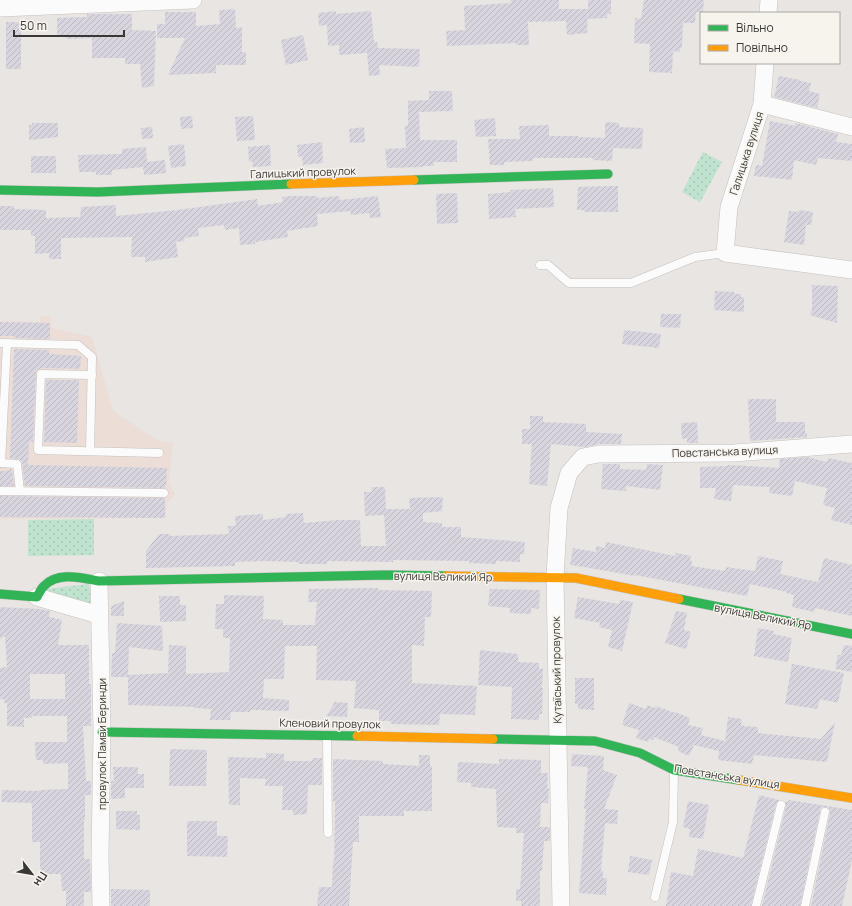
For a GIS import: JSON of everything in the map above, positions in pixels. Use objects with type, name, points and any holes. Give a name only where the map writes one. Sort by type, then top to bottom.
[{"type":"street","points":[[0,8],[194,0]]},
{"type":"street","points":[[768,12],[769,0]]},
{"type":"street","name":"Галицька вулиця","points":[[725,247],[729,207],[762,104],[765,64]]},
{"type":"street","points":[[762,104],[852,127]]},
{"type":"street","name":"Галицький провулок","points":[[0,190],[98,192],[608,174]]},
{"type":"street","points":[[725,247],[852,270]]},
{"type":"street","name":"Повстанська вулиця","points":[[599,454],[734,453],[852,444]]},
{"type":"street","name":"Кутаїський провулок","points":[[561,906],[554,577],[559,508],[569,473],[583,456],[599,454]]},
{"type":"street","name":"вулиця Великий Яр","points":[[37,597],[45,586],[61,576],[80,577],[99,581],[385,576],[554,577],[576,578],[852,634]]},
{"type":"street","name":"провулок Памви Беринди","points":[[99,581],[102,732],[100,856],[101,906]]},
{"type":"street","points":[[0,594],[37,597],[99,615]]},
{"type":"street","name":"Кленовий провулок","points":[[102,732],[557,740]]},
{"type":"street","name":"Повстанська вулиця","points":[[557,740],[595,741],[640,753],[674,770],[803,788],[852,798]]},
{"type":"lane","points":[[540,265],[548,265],[569,283],[632,284],[695,257],[725,247]]},
{"type":"lane","points":[[20,491],[17,464],[1,463],[3,343],[78,345],[92,357],[90,452]]},
{"type":"lane","points":[[92,375],[41,374],[38,450],[158,453]]},
{"type":"lane","points":[[0,491],[164,494]]},
{"type":"lane","points":[[327,735],[328,833]]},
{"type":"lane","points":[[655,897],[673,822],[674,770]]},
{"type":"lane","points":[[756,906],[781,805]]},
{"type":"lane","points":[[805,906],[825,812]]},
{"type":"shaded area","points":[[41,316],[51,316],[52,328],[92,337],[113,411],[158,441],[173,443],[169,483],[175,494],[167,503],[166,518],[0,519],[0,321],[40,322]]},
{"type":"green space","points":[[703,152],[722,162],[700,202],[682,192]]},
{"type":"green space","points":[[94,519],[94,555],[28,556],[28,520]]},
{"type":"green space","points":[[88,584],[94,595],[89,605],[51,599],[46,589]]},
{"type":"building","points":[[511,0],[559,0],[559,9],[588,9],[588,0],[611,0],[611,14],[607,14],[607,18],[588,19],[588,10],[587,33],[567,35],[566,21],[528,22],[529,45],[516,45],[516,43],[447,46],[446,31],[465,30],[464,6],[511,3]]},
{"type":"building","points":[[644,0],[704,0],[703,12],[696,12],[695,23],[683,23],[682,48],[680,48],[680,52],[673,51],[672,73],[649,72],[650,44],[634,43],[635,18],[641,19]]},
{"type":"building","points":[[235,9],[236,28],[242,27],[242,52],[246,52],[246,65],[216,65],[216,73],[168,75],[185,38],[157,38],[157,24],[165,24],[165,12],[196,12],[196,26],[220,24],[219,10]]},
{"type":"building","points":[[336,11],[336,14],[371,11],[374,42],[377,42],[378,48],[420,49],[419,67],[379,65],[380,75],[369,76],[367,53],[339,55],[339,45],[328,46],[327,25],[319,26],[318,13]]},
{"type":"building","points":[[87,14],[132,14],[132,30],[156,31],[154,86],[142,88],[140,64],[125,64],[125,58],[92,58],[92,38],[67,39],[66,35],[57,35],[57,18],[87,17]]},
{"type":"building","points":[[6,22],[21,22],[21,69],[6,69]]},
{"type":"building","points":[[303,35],[308,60],[286,65],[281,40]]},
{"type":"building","points":[[779,76],[811,83],[809,91],[820,94],[817,108],[774,97]]},
{"type":"building","points":[[429,91],[452,91],[453,111],[419,112],[420,140],[457,140],[457,162],[434,162],[434,166],[423,167],[387,168],[385,149],[406,148],[405,126],[408,126],[408,101],[429,100]]},
{"type":"building","points":[[192,116],[193,128],[181,129],[180,117]]},
{"type":"building","points":[[253,116],[255,140],[237,141],[235,117]]},
{"type":"building","points":[[495,118],[496,136],[476,137],[474,120]]},
{"type":"building","points":[[770,121],[795,126],[795,123],[838,134],[836,142],[852,144],[852,161],[818,158],[816,165],[794,160],[792,180],[754,176],[756,165],[762,166]]},
{"type":"building","points":[[605,122],[619,123],[619,127],[643,128],[642,149],[613,148],[612,161],[593,160],[593,158],[533,158],[533,161],[504,162],[504,165],[490,165],[488,139],[520,139],[519,126],[549,125],[549,136],[605,138]]},
{"type":"building","points":[[32,123],[58,123],[58,137],[29,140],[29,125],[32,125]]},
{"type":"building","points":[[152,127],[153,138],[142,139],[141,128]]},
{"type":"building","points":[[364,127],[365,142],[350,143],[349,129]]},
{"type":"building","points":[[322,142],[323,163],[303,165],[302,156],[298,157],[297,145]]},
{"type":"building","points":[[184,144],[186,166],[171,168],[168,146]]},
{"type":"building","points":[[270,145],[271,166],[253,167],[252,161],[249,162],[248,147]]},
{"type":"building","points":[[146,147],[147,162],[165,160],[166,173],[144,175],[143,167],[112,170],[112,175],[96,175],[96,172],[79,172],[78,155],[122,154],[122,149]]},
{"type":"building","points":[[31,156],[56,156],[56,173],[31,173]]},
{"type":"building","points":[[618,186],[618,212],[584,212],[584,210],[577,210],[578,187]]},
{"type":"building","points":[[553,188],[554,207],[515,209],[516,217],[489,219],[488,194],[511,192],[510,190]]},
{"type":"building","points":[[457,193],[458,223],[437,224],[436,194]]},
{"type":"building","points":[[317,196],[317,198],[339,196],[340,200],[378,196],[381,217],[370,218],[369,213],[351,215],[350,211],[317,214],[318,226],[287,231],[288,237],[255,242],[255,244],[240,245],[239,228],[225,230],[224,225],[198,228],[199,236],[184,238],[185,241],[176,242],[178,257],[145,262],[145,257],[131,257],[132,237],[61,238],[61,259],[49,259],[49,253],[35,254],[35,236],[31,236],[31,230],[0,230],[0,206],[14,206],[14,209],[46,210],[46,218],[80,217],[81,207],[116,205],[116,216],[178,210],[257,199],[258,206],[283,202],[282,197]]},
{"type":"building","points":[[799,210],[813,212],[811,225],[806,225],[804,245],[784,242],[789,211],[799,212]]},
{"type":"building","points":[[812,285],[838,286],[837,323],[810,315],[812,310]]},
{"type":"building","points":[[715,291],[741,294],[741,297],[744,297],[744,312],[714,310]]},
{"type":"building","points":[[661,314],[681,314],[680,328],[660,327]]},
{"type":"building","points":[[0,322],[50,323],[50,339],[0,336]]},
{"type":"building","points":[[624,330],[661,334],[659,348],[622,344]]},
{"type":"building","points":[[14,349],[49,350],[49,354],[81,356],[80,369],[41,368],[36,371],[33,442],[29,442],[28,465],[167,468],[165,488],[25,486],[22,461],[10,458]]},
{"type":"building","points":[[46,380],[79,380],[77,443],[44,442]]},
{"type":"building","points":[[748,399],[776,399],[776,422],[805,422],[805,433],[807,433],[807,437],[750,441]]},
{"type":"building","points":[[530,416],[543,416],[543,422],[586,424],[586,432],[622,434],[621,444],[599,444],[585,447],[551,444],[547,486],[529,484],[532,444],[522,444],[522,429],[530,429]]},
{"type":"building","points":[[697,422],[698,443],[687,443],[687,438],[682,439],[681,423]]},
{"type":"building","points":[[807,457],[827,462],[828,458],[852,463],[852,525],[831,520],[835,508],[823,505],[827,488],[795,481],[792,496],[769,493],[770,487],[733,485],[731,501],[714,499],[716,488],[700,488],[700,467],[728,465],[779,468],[780,459]]},
{"type":"building","points":[[603,464],[620,464],[620,469],[646,470],[647,464],[663,465],[660,490],[626,486],[626,491],[601,489]]},
{"type":"building","points":[[9,469],[12,469],[14,486],[0,486],[0,471],[9,471]]},
{"type":"building","points":[[371,487],[385,487],[386,509],[410,509],[409,498],[443,497],[442,511],[423,513],[423,522],[442,523],[442,527],[461,527],[461,537],[525,542],[524,554],[520,554],[520,562],[496,561],[496,564],[469,563],[470,561],[393,560],[393,562],[327,561],[327,564],[298,564],[298,562],[264,561],[235,562],[235,566],[146,568],[146,551],[159,534],[170,534],[170,536],[229,534],[228,526],[236,526],[235,516],[263,514],[263,520],[286,517],[286,514],[303,513],[304,523],[360,520],[361,546],[386,546],[384,515],[365,516],[364,492],[372,492]]},
{"type":"building","points":[[0,496],[165,498],[165,518],[0,517]]},
{"type":"building","points":[[606,542],[675,556],[676,553],[691,556],[691,566],[725,571],[726,567],[755,571],[758,556],[783,561],[780,574],[818,582],[824,558],[852,565],[852,616],[815,608],[814,612],[792,607],[794,595],[786,593],[787,592],[750,584],[747,596],[635,575],[570,565],[573,548],[596,552],[596,546],[605,548]]},
{"type":"building","points":[[378,588],[378,590],[432,591],[431,617],[425,617],[424,646],[412,645],[412,683],[477,686],[475,715],[440,714],[439,725],[390,724],[391,721],[379,721],[379,710],[354,708],[356,681],[316,680],[317,646],[285,646],[284,679],[264,679],[263,698],[289,700],[289,711],[250,710],[250,712],[231,712],[230,720],[210,720],[211,709],[128,705],[128,677],[111,677],[112,653],[115,653],[117,623],[162,626],[163,651],[129,647],[128,675],[168,673],[169,645],[186,646],[186,674],[229,672],[230,638],[223,638],[223,629],[215,629],[216,604],[224,604],[224,595],[264,596],[263,619],[283,620],[283,625],[315,625],[317,602],[308,602],[309,589]]},
{"type":"building","points":[[490,589],[540,590],[539,609],[531,608],[531,614],[510,613],[510,608],[488,606]]},
{"type":"building","points":[[159,596],[180,596],[180,605],[186,605],[186,621],[160,622]]},
{"type":"building","points":[[578,597],[619,604],[620,600],[633,602],[622,651],[608,647],[612,630],[599,627],[600,623],[574,618]]},
{"type":"building","points":[[124,601],[124,616],[111,616],[111,606]]},
{"type":"building","points":[[0,607],[39,609],[50,611],[49,617],[62,620],[58,645],[89,645],[91,726],[83,726],[86,781],[91,781],[91,795],[85,795],[84,859],[90,859],[91,892],[84,892],[84,906],[66,906],[66,891],[62,891],[61,874],[40,874],[40,842],[32,842],[32,803],[1,802],[2,790],[39,791],[68,789],[68,763],[43,764],[43,760],[36,760],[35,742],[67,742],[67,716],[32,716],[32,718],[24,718],[24,727],[7,726],[7,703],[4,703],[4,699],[0,699],[0,668],[7,667],[5,636],[0,639]],"holes":[[[30,674],[65,674],[65,699],[30,699]]]},
{"type":"building","points":[[676,611],[687,613],[684,630],[691,632],[686,649],[665,643]]},
{"type":"building","points":[[758,628],[774,631],[773,634],[792,638],[788,662],[754,656]]},
{"type":"building","points":[[844,645],[852,646],[852,672],[835,669],[838,655],[841,655]]},
{"type":"building","points":[[480,650],[518,654],[518,662],[539,663],[539,669],[543,669],[543,688],[542,714],[539,714],[539,720],[511,719],[512,687],[478,685]]},
{"type":"building","points":[[792,664],[844,673],[838,703],[820,699],[817,709],[785,704]]},
{"type":"building","points":[[575,678],[594,678],[594,710],[578,709],[578,704],[575,704]]},
{"type":"building","points":[[335,702],[348,703],[347,717],[326,716]]},
{"type":"building","points":[[629,703],[646,709],[647,705],[655,708],[656,706],[675,712],[690,718],[688,725],[703,728],[701,735],[725,741],[728,717],[742,719],[741,724],[743,726],[758,727],[758,733],[821,739],[835,722],[827,762],[754,755],[752,764],[718,760],[719,751],[694,745],[689,756],[678,751],[679,747],[654,737],[653,740],[649,739],[648,742],[636,738],[639,730],[622,725]]},
{"type":"building","points":[[170,749],[207,750],[206,786],[169,786]]},
{"type":"building","points":[[266,753],[284,754],[284,761],[312,761],[313,758],[322,758],[322,785],[308,785],[307,814],[293,815],[293,810],[282,810],[283,786],[265,786],[266,779],[240,778],[240,805],[229,805],[228,757],[266,758]]},
{"type":"building","points":[[572,754],[604,756],[603,770],[617,775],[604,809],[618,810],[617,824],[605,823],[601,871],[603,871],[603,878],[607,878],[606,895],[579,893],[588,767],[571,766]]},
{"type":"building","points":[[419,755],[430,755],[430,766],[432,766],[432,811],[404,811],[404,816],[359,816],[359,842],[353,842],[349,906],[317,906],[319,887],[332,887],[335,801],[333,801],[333,759],[383,761],[383,764],[419,766]]},
{"type":"building","points":[[499,759],[541,760],[541,773],[548,773],[548,803],[541,803],[540,827],[550,827],[550,841],[544,841],[542,871],[540,871],[540,906],[521,906],[521,901],[516,901],[516,889],[520,889],[524,833],[516,833],[516,828],[497,827],[496,789],[471,787],[471,783],[457,782],[458,762],[499,764]]},
{"type":"building","points":[[113,767],[138,767],[138,774],[144,774],[144,788],[125,788],[125,798],[111,799],[111,781],[114,781]]},
{"type":"building","points":[[759,795],[779,800],[776,804],[751,906],[666,906],[671,872],[693,876],[698,849],[743,858]]},
{"type":"building","points":[[789,800],[852,810],[852,860],[842,906],[811,906],[830,813],[829,808],[826,807],[821,808],[820,811],[800,906],[762,906],[786,806],[785,802],[788,802]]},
{"type":"building","points":[[688,801],[709,805],[703,839],[689,837],[690,829],[683,827]]},
{"type":"building","points":[[116,811],[137,811],[137,815],[140,815],[140,830],[116,829]]},
{"type":"building","points":[[187,821],[217,821],[217,836],[228,836],[227,857],[187,856]]},
{"type":"building","points":[[630,856],[652,860],[649,875],[628,872]]},
{"type":"building","points":[[111,889],[150,890],[150,906],[111,906]]},
{"type":"traffic: fast","points":[[414,180],[608,174]]},
{"type":"traffic: fast","points":[[0,190],[98,192],[291,184]]},
{"type":"traffic: fast","points":[[0,594],[37,597],[43,587],[50,581],[63,577],[78,577],[99,581],[385,575],[446,576]]},
{"type":"traffic: fast","points":[[679,599],[852,634]]},
{"type":"traffic: fast","points":[[102,732],[357,736]]},
{"type":"traffic: fast","points":[[493,739],[595,741],[640,753],[674,770],[739,780]]},
{"type":"traffic: slow","points":[[291,184],[414,180]]},
{"type":"traffic: slow","points":[[446,576],[576,578],[679,599]]},
{"type":"traffic: slow","points":[[357,736],[493,739]]},
{"type":"traffic: slow","points":[[739,780],[852,798]]}]
